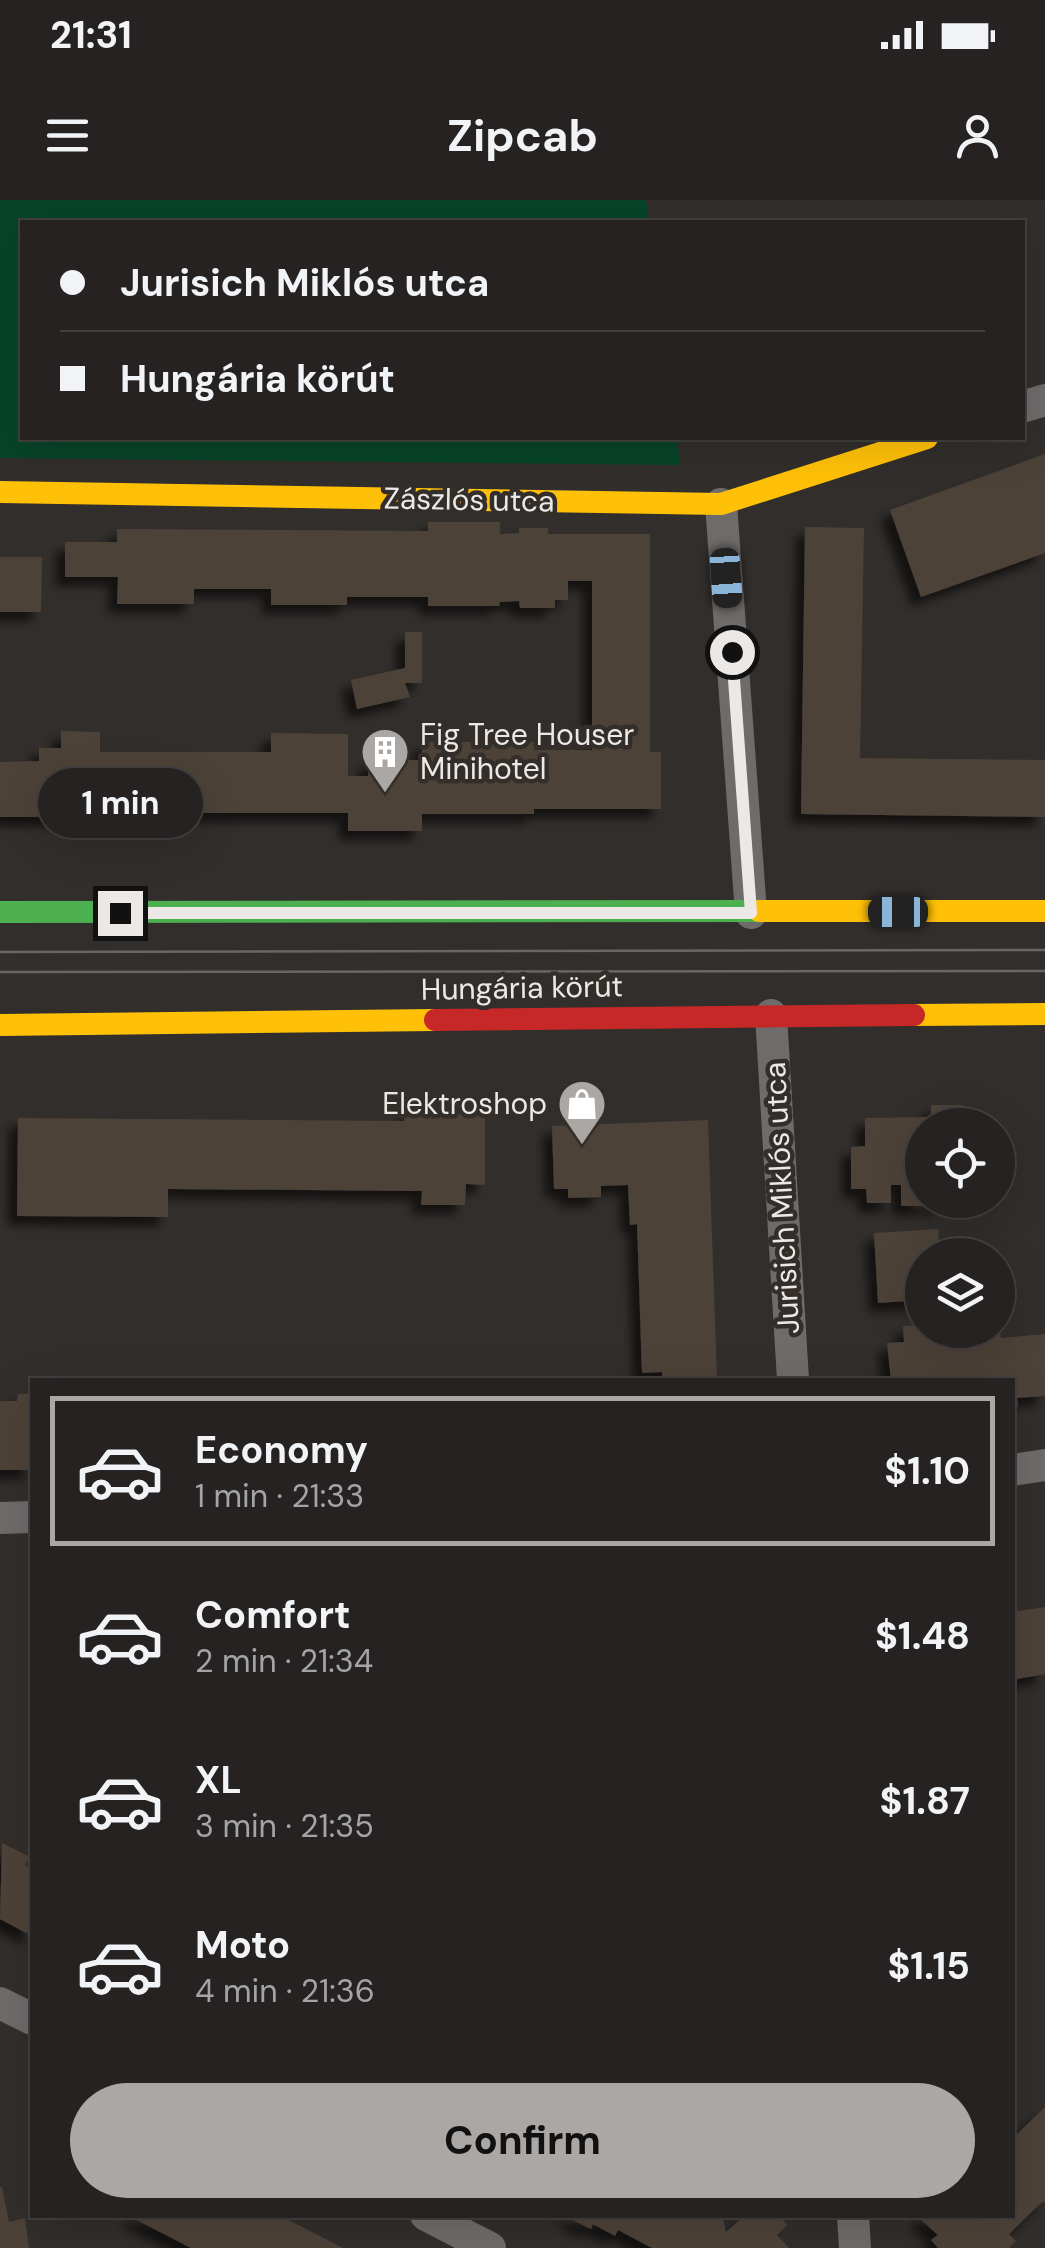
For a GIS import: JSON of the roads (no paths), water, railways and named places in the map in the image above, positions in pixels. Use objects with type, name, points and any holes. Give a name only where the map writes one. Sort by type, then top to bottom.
[{"type":"main road","name":"Zászlós utca","points":[[0,492],[721,504],[922,440]]},
{"type":"main road","points":[[0,912],[1045,911]]},
{"type":"main road","name":"Hungária körút","points":[[0,1025],[1045,1014]]},
{"type":"street","points":[[721,504],[751,913]]},
{"type":"street","name":"Jurisich Miklós utca","points":[[771,1016],[792,1378]]},
{"type":"street","points":[[1015,1470],[1045,1465]]},
{"type":"street","points":[[0,1518],[30,1517]]},
{"type":"street","points":[[0,2004],[30,2018]]},
{"type":"street","points":[[432,2218],[490,2248]]},
{"type":"street","points":[[853,2218],[855,2248]]},
{"type":"tram line","points":[[0,952],[1045,950]]},
{"type":"tram line","points":[[0,972],[1045,971]]},
{"type":"place","name":"Fig Tree Houser Minihotel","points":[[385,794]]},
{"type":"place","name":"Elektroshop","points":[[582,1146]]}]
